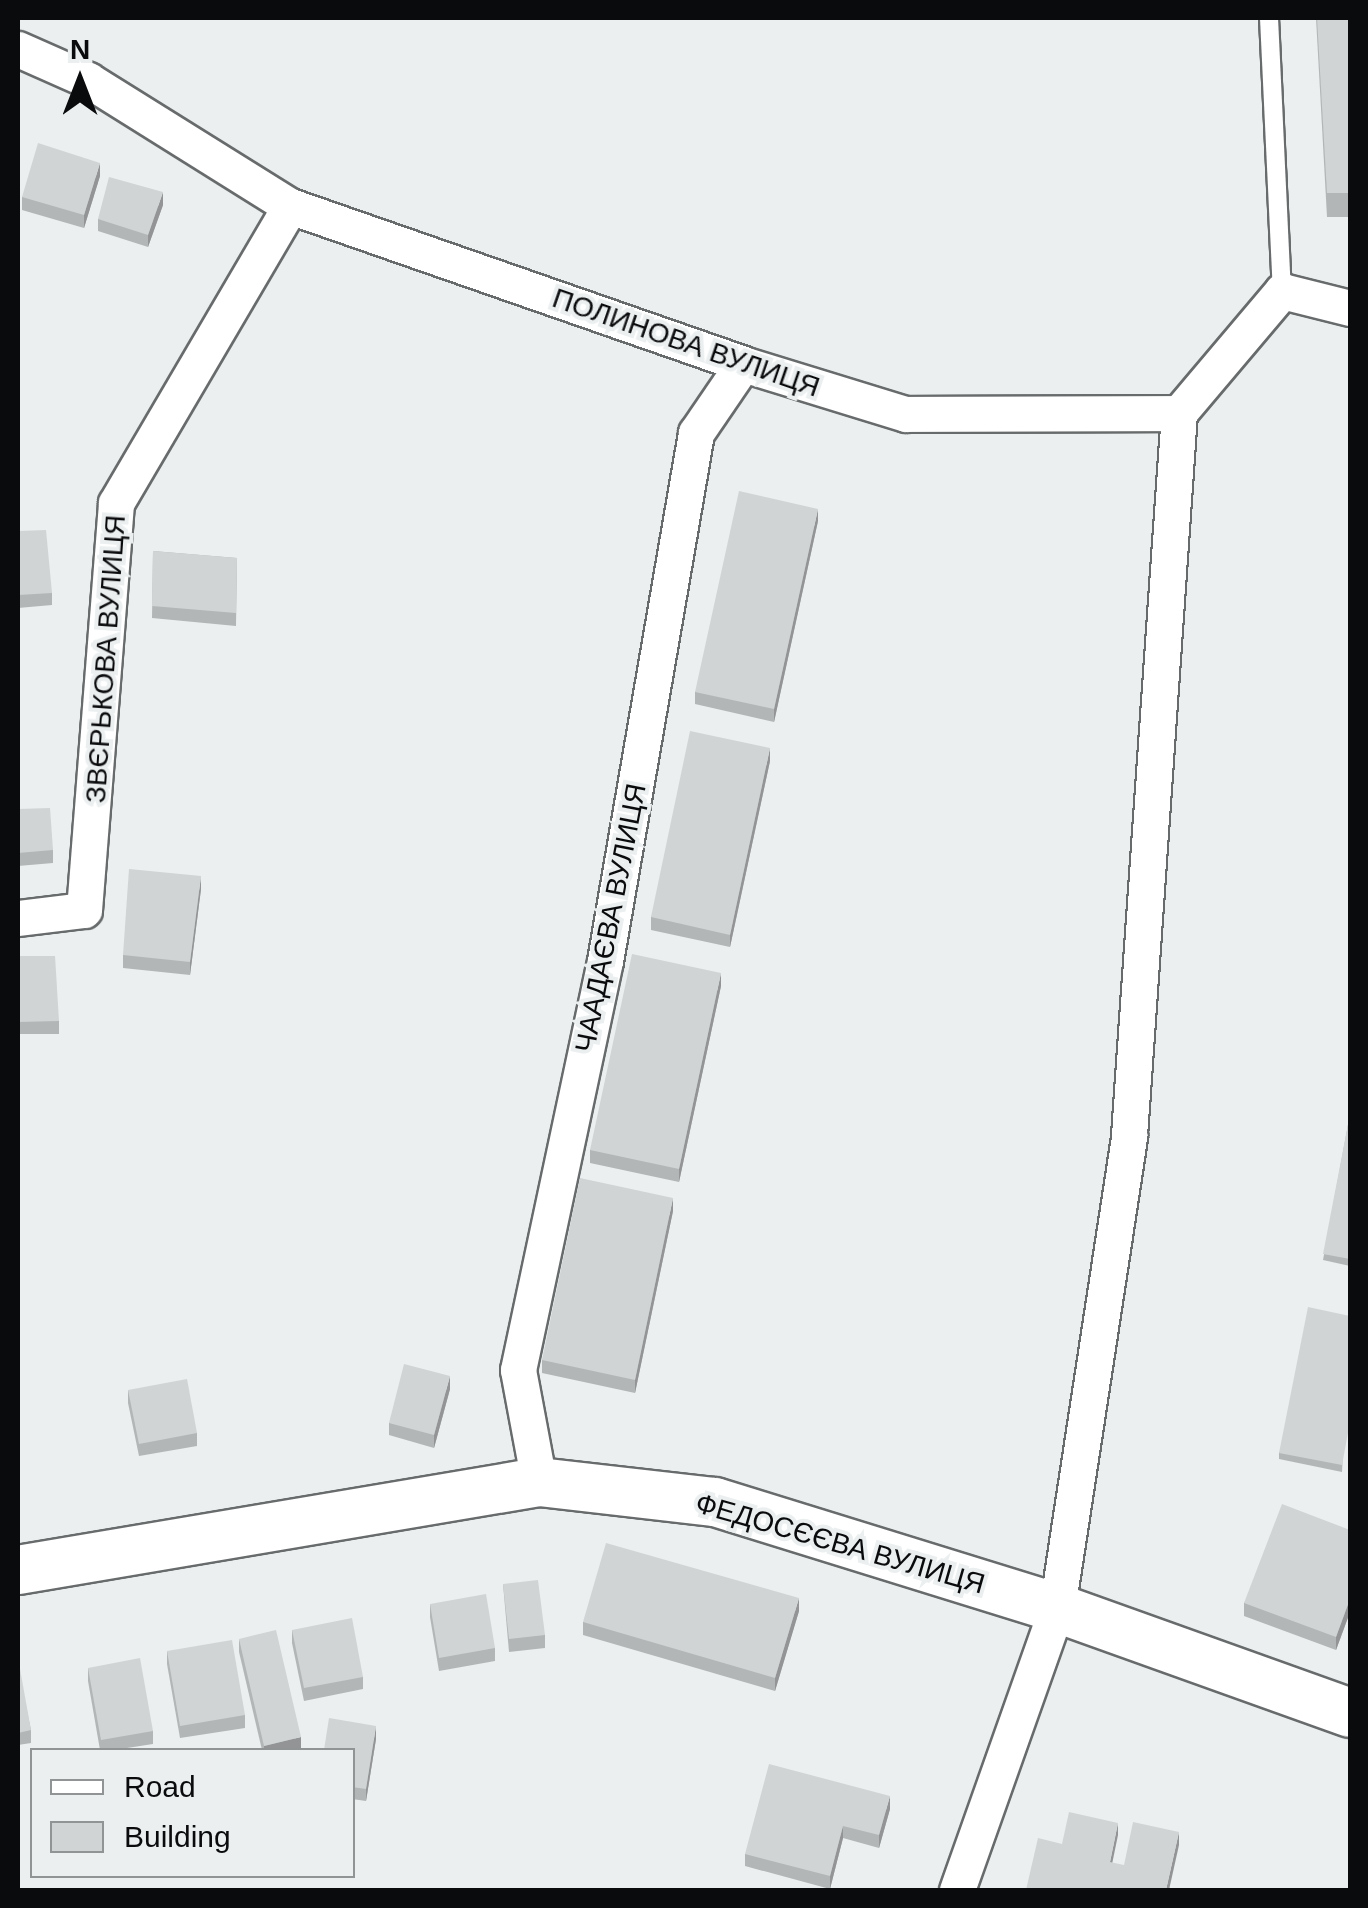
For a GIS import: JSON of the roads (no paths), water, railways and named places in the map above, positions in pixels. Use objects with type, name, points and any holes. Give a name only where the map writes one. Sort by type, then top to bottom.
[{"type":"main road","name":"ФЕДОСЄЄВА ВУЛИЦЯ","points":[[18,1570],[539,1482],[715,1502],[1057,1608],[1350,1713]]},
{"type":"street","name":"ПОЛИНОВА ВУЛИЦЯ","points":[[18,49],[88,80],[290,206],[743,364],[906,414],[1179,413]]},
{"type":"street","name":"ЗВЄРЬКОВА ВУЛИЦЯ","points":[[18,918],[84,910],[116,503],[290,206]]},
{"type":"street","points":[[957,1890],[1057,1608],[1129,1135],[1179,413],[1282,292],[1350,308]]},
{"type":"street","name":"ЧААДАЄВА ВУЛИЦЯ","points":[[539,1482],[518,1370],[606,961],[696,433],[743,364]]},
{"type":"lane","points":[[1269,18],[1282,292]]}]
